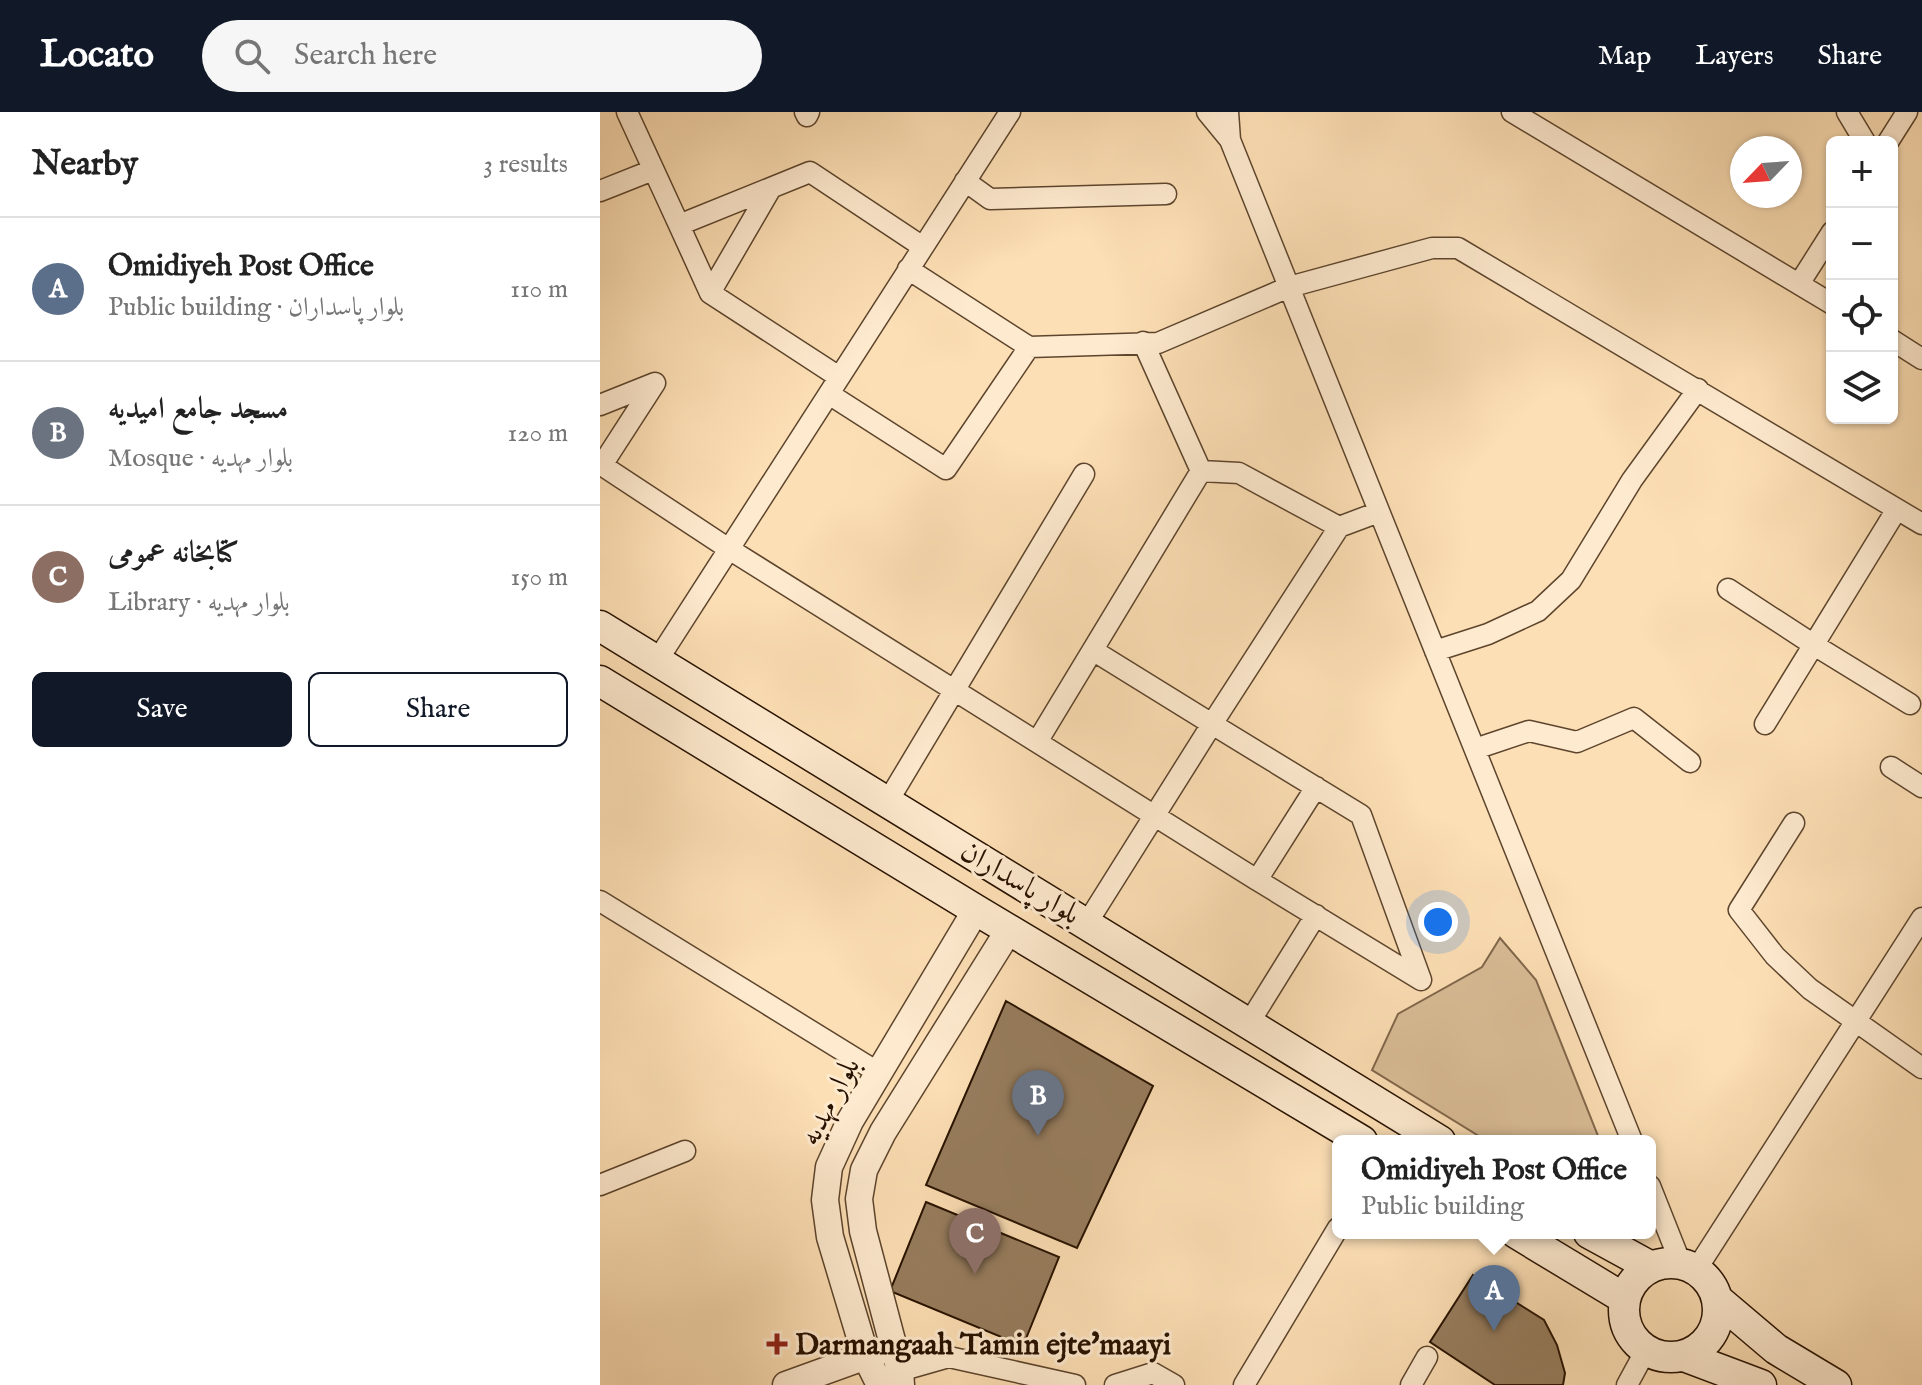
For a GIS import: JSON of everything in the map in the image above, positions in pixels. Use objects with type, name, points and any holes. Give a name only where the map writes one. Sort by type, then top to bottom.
[{"type":"main road","name":"بلوار پاسداران","points":[[600,626],[1430,1135]]},
{"type":"main road","name":"بلوار پاسداران","points":[[600,681],[1352,1135]]},
{"type":"main road","points":[[1526,1239],[1625,1299]]},
{"type":"main road","points":[[1600,1239],[1651,1267]]},
{"type":"main road","points":[[1684,1356],[1697,1350],[1715,1327],[1717,1299],[1712,1287],[1688,1267],[1666,1263],[1651,1267],[1630,1286],[1625,1299],[1627,1328],[1635,1341],[1658,1356],[1684,1356],[1761,1385]]},
{"type":"main road","points":[[1717,1299],[1776,1349],[1836,1385]]},
{"type":"street","points":[[627,112],[710,293],[946,469],[1029,347]]},
{"type":"street","points":[[657,661],[1010,112]]},
{"type":"street","points":[[1207,112],[1230,140],[1630,1135]]},
{"type":"street","points":[[1228,112],[1230,140]]},
{"type":"street","points":[[1512,112],[1826,300]]},
{"type":"street","points":[[1847,112],[1861,136]]},
{"type":"street","points":[[1892,136],[1907,112]]},
{"type":"street","points":[[600,191],[653,170]]},
{"type":"street","points":[[679,225],[810,172],[923,247]]},
{"type":"street","points":[[965,181],[990,199],[1166,194]]},
{"type":"street","points":[[710,293],[771,188]]},
{"type":"street","points":[[1799,284],[1826,241]]},
{"type":"street","points":[[908,269],[1029,347],[1158,343],[1289,287],[1432,248],[1458,248],[1922,524]]},
{"type":"street","points":[[1143,342],[1201,471]]},
{"type":"street","points":[[1898,344],[1922,359]]},
{"type":"street","points":[[600,405],[655,383],[601,465],[729,549],[1421,980],[1361,815],[1094,651]]},
{"type":"street","points":[[1435,651],[1488,634],[1538,611],[1571,580],[1632,480],[1698,389]]},
{"type":"street","points":[[1201,471],[1239,473],[1339,527]]},
{"type":"street","points":[[1037,742],[1201,471]]},
{"type":"street","points":[[888,801],[1084,474]]},
{"type":"street","points":[[1765,724],[1897,509]]},
{"type":"street","points":[[1087,923],[1339,527],[1379,512]]},
{"type":"street","points":[[1728,589],[1910,704]]},
{"type":"street","points":[[1475,749],[1529,731],[1577,742],[1634,718],[1690,762]]},
{"type":"street","points":[[1891,767],[1922,787]]},
{"type":"street","points":[[1257,880],[1316,787]]},
{"type":"street","points":[[1794,823],[1739,910],[1775,956],[1810,989],[1922,1068]]},
{"type":"street","points":[[600,901],[879,1073]]},
{"type":"street","name":"بلوار مهدیه","points":[[882,1377],[830,1237],[825,1200],[829,1167],[850,1121],[976,910]]},
{"type":"street","points":[[1249,1023],[1316,915]]},
{"type":"street","points":[[1688,1267],[1855,1023],[1922,918]]},
{"type":"street","name":"بلوار مهدیه","points":[[882,1377],[891,1346],[863,1231],[859,1199],[864,1170],[883,1132],[1009,930]]},
{"type":"street","points":[[600,1185],[685,1151]]},
{"type":"street","points":[[1656,1199],[1688,1267]]},
{"type":"street","points":[[1244,1385],[1332,1238]]},
{"type":"street","points":[[1627,1385],[1646,1350]]},
{"type":"street","points":[[786,1385],[882,1377],[949,1357],[1075,1385]]},
{"type":"street","points":[[1411,1385],[1427,1357]]},
{"type":"street","points":[[1115,1385],[1153,1373],[1174,1385]]},
{"type":"shaded area","points":[[1500,938],[1536,980],[1598,1135],[1477,1135],[1372,1070],[1398,1014],[1482,967]]},
{"type":"building","points":[[1006,1001],[1153,1086],[1077,1248],[926,1185]]},
{"type":"building","points":[[926,1202],[1059,1257],[1023,1346],[890,1291]]},
{"type":"building","points":[[1473,1275],[1544,1320],[1557,1345],[1565,1373],[1563,1385],[1495,1385],[1430,1342]]},
{"type":"place","name":"مسجد جامع امیدیه","points":[[1038,1136]]},
{"type":"place","name":"کتابخانه عمومی","points":[[975,1274]]},
{"type":"place","name":"Omidiyeh Post Office","points":[[1494,1331]]},
{"type":"place","name":"Darmangaah Tamin ejte'maayi","points":[[777,1344]]}]
